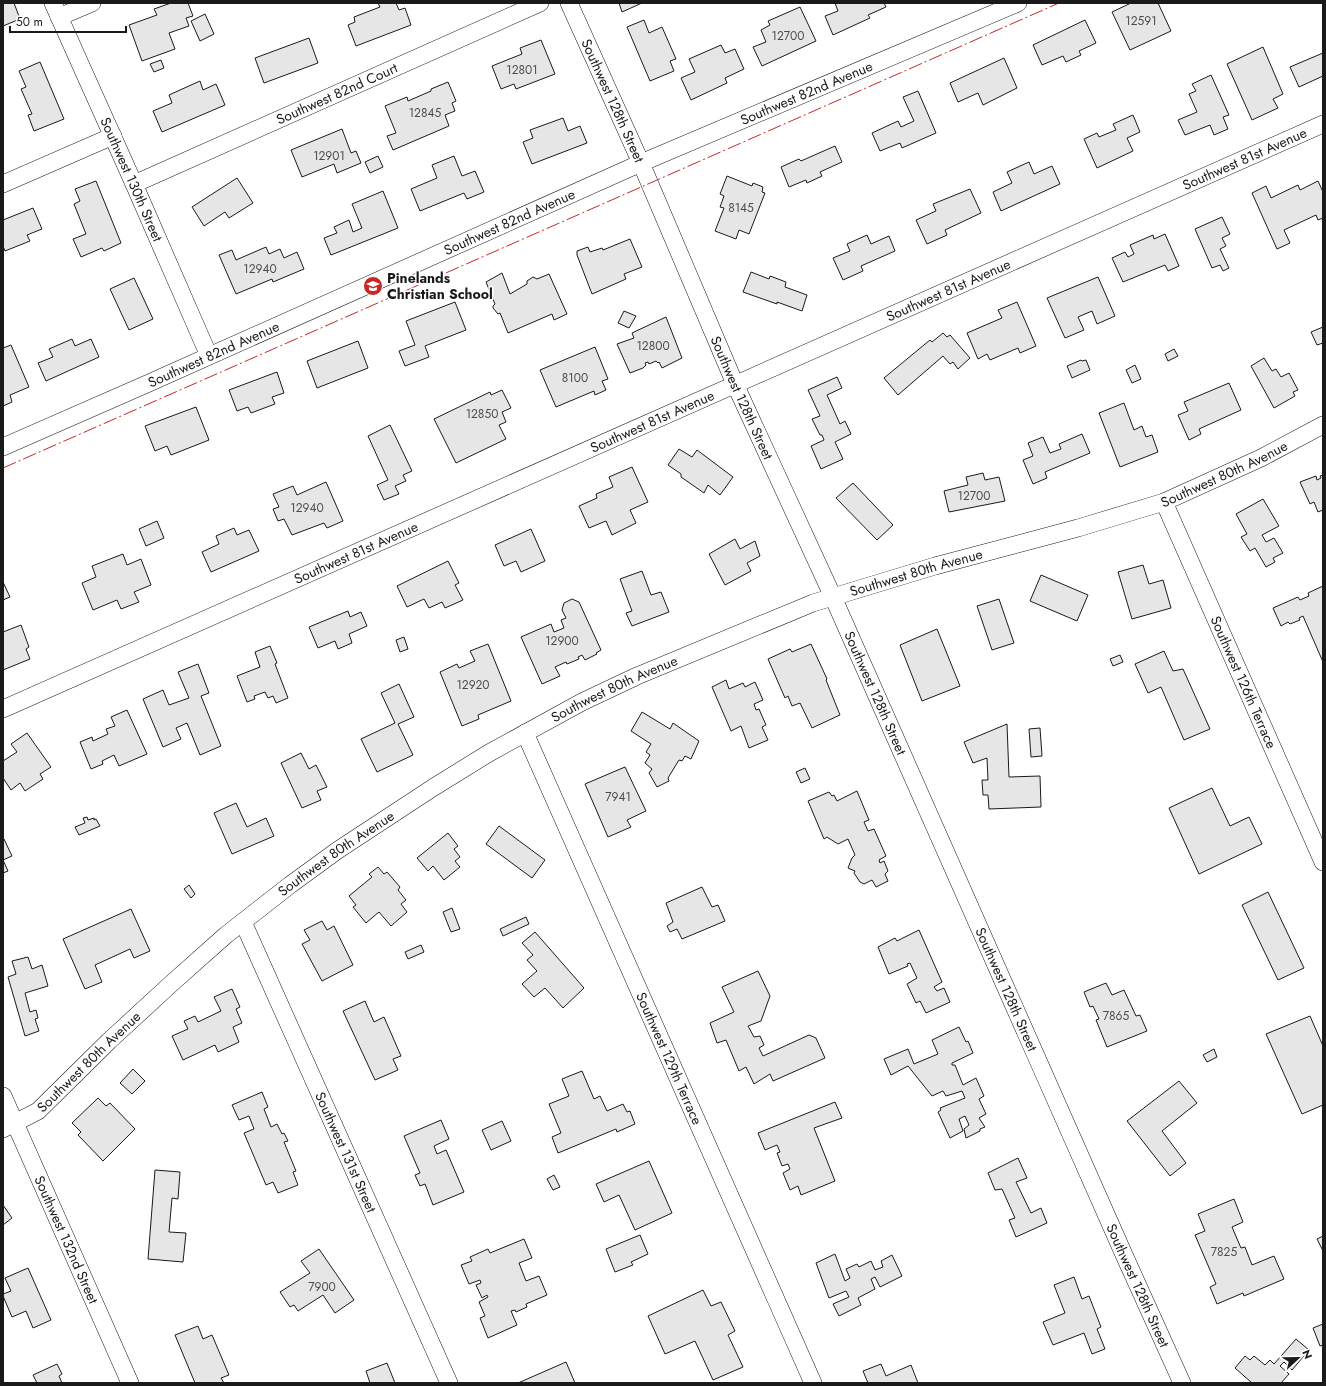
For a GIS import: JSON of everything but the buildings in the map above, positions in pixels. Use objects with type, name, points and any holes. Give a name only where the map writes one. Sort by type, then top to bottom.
[{"type":"street","points":[[56,10],[92,3]]},
{"type":"street","name":"Southwest 82nd Court","points":[[134,184],[540,3]]},
{"type":"street","name":"Southwest 128th Street","points":[[569,3],[641,163],[735,384],[833,597],[1182,1383]]},
{"type":"street","name":"Southwest 82nd Avenue","points":[[3,447],[641,163],[1018,3]]},
{"type":"street","name":"Southwest 130th Street","points":[[56,10],[209,356]]},
{"type":"street","name":"Southwest 81st Avenue","points":[[3,709],[1323,124]]},
{"type":"street","points":[[3,184],[113,136]]},
{"type":"street","name":"Southwest 80th Avenue","points":[[9,1125],[38,1111],[109,1041],[210,949],[290,885],[351,841],[434,787],[489,753],[582,702],[637,676],[813,603],[935,566],[1078,528],[1164,502],[1246,465],[1323,425]]},
{"type":"street","name":"Southwest 126th Terrace","points":[[1164,502],[1323,862]]},
{"type":"street","name":"Southwest 129th Terrace","points":[[525,733],[814,1383]]},
{"type":"street","name":"Southwest 131st Street","points":[[243,922],[449,1383]]},
{"type":"street","name":"Southwest 132nd Street","points":[[3,1096],[9,1125],[130,1383]]},
{"type":"power","points":[[3,468],[1059,3]]},
{"type":"place","name":"Pinelands Christian School","points":[[373,286]]}]
